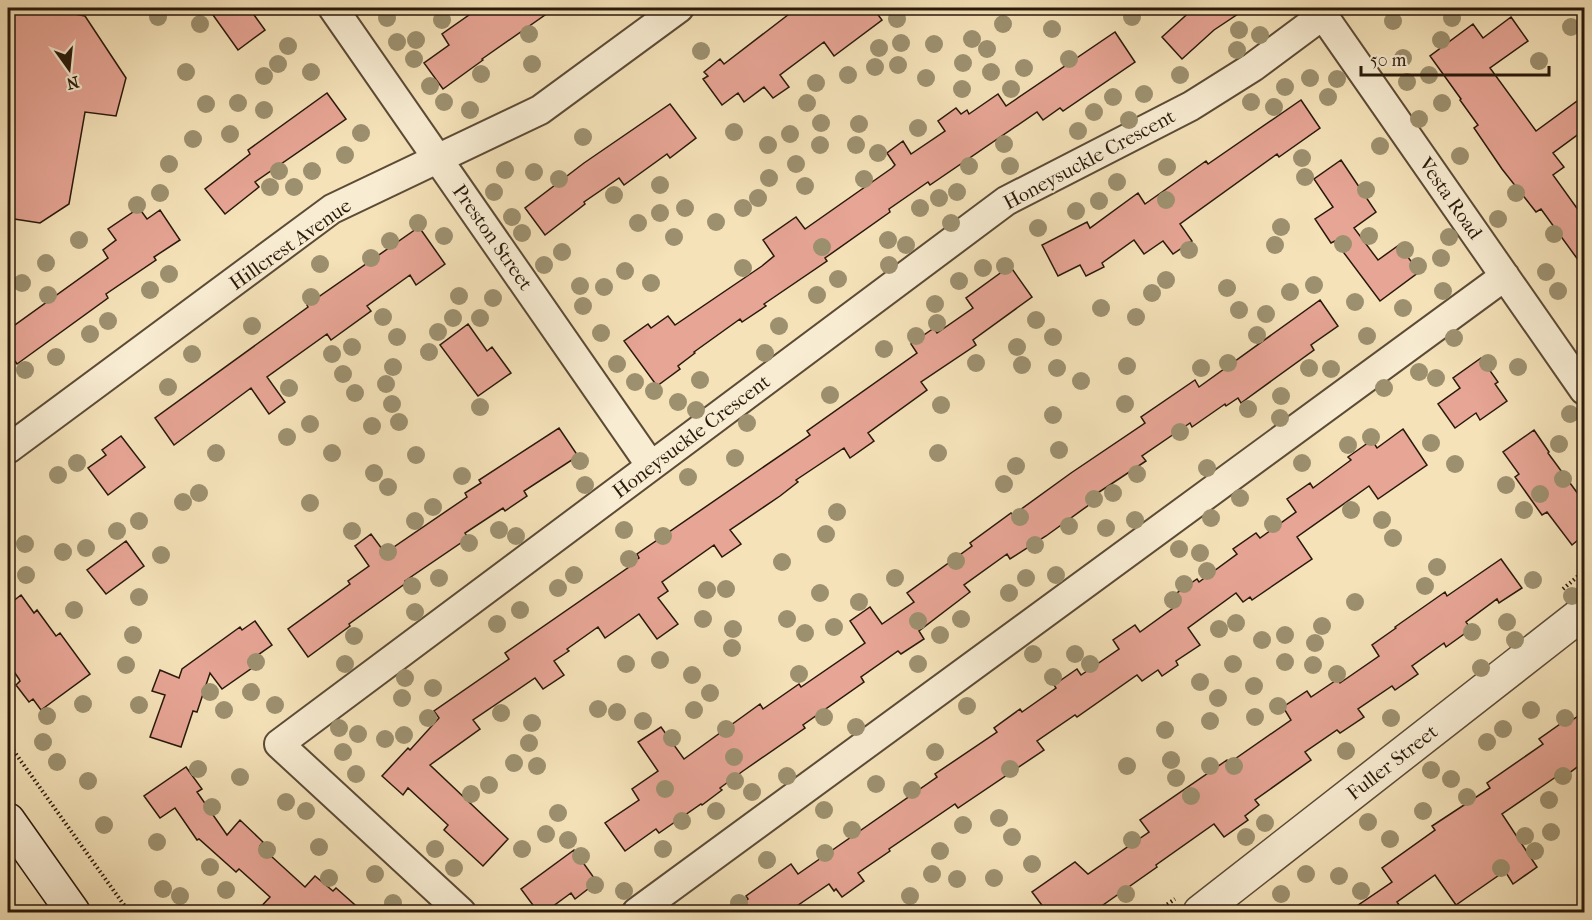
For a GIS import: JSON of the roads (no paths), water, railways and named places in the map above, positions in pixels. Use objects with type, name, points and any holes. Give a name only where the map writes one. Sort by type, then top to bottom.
[{"type":"street","name":"Preston Street","points":[[333,8],[651,466]]},
{"type":"street","name":"Hillcrest Avenue","points":[[8,449],[332,209],[540,110],[679,8]]},
{"type":"street","name":"Vesta Road","points":[[1321,11],[1584,390]]},
{"type":"street","name":"Honeysuckle Crescent","points":[[461,912],[279,744],[1006,201],[1191,106],[1253,67],[1321,11]]},
{"type":"street","points":[[637,912],[1505,276]]},
{"type":"street","name":"Fuller Street","points":[[1200,912],[1584,612]]},
{"type":"street","points":[[8,820],[74,912]]}]
